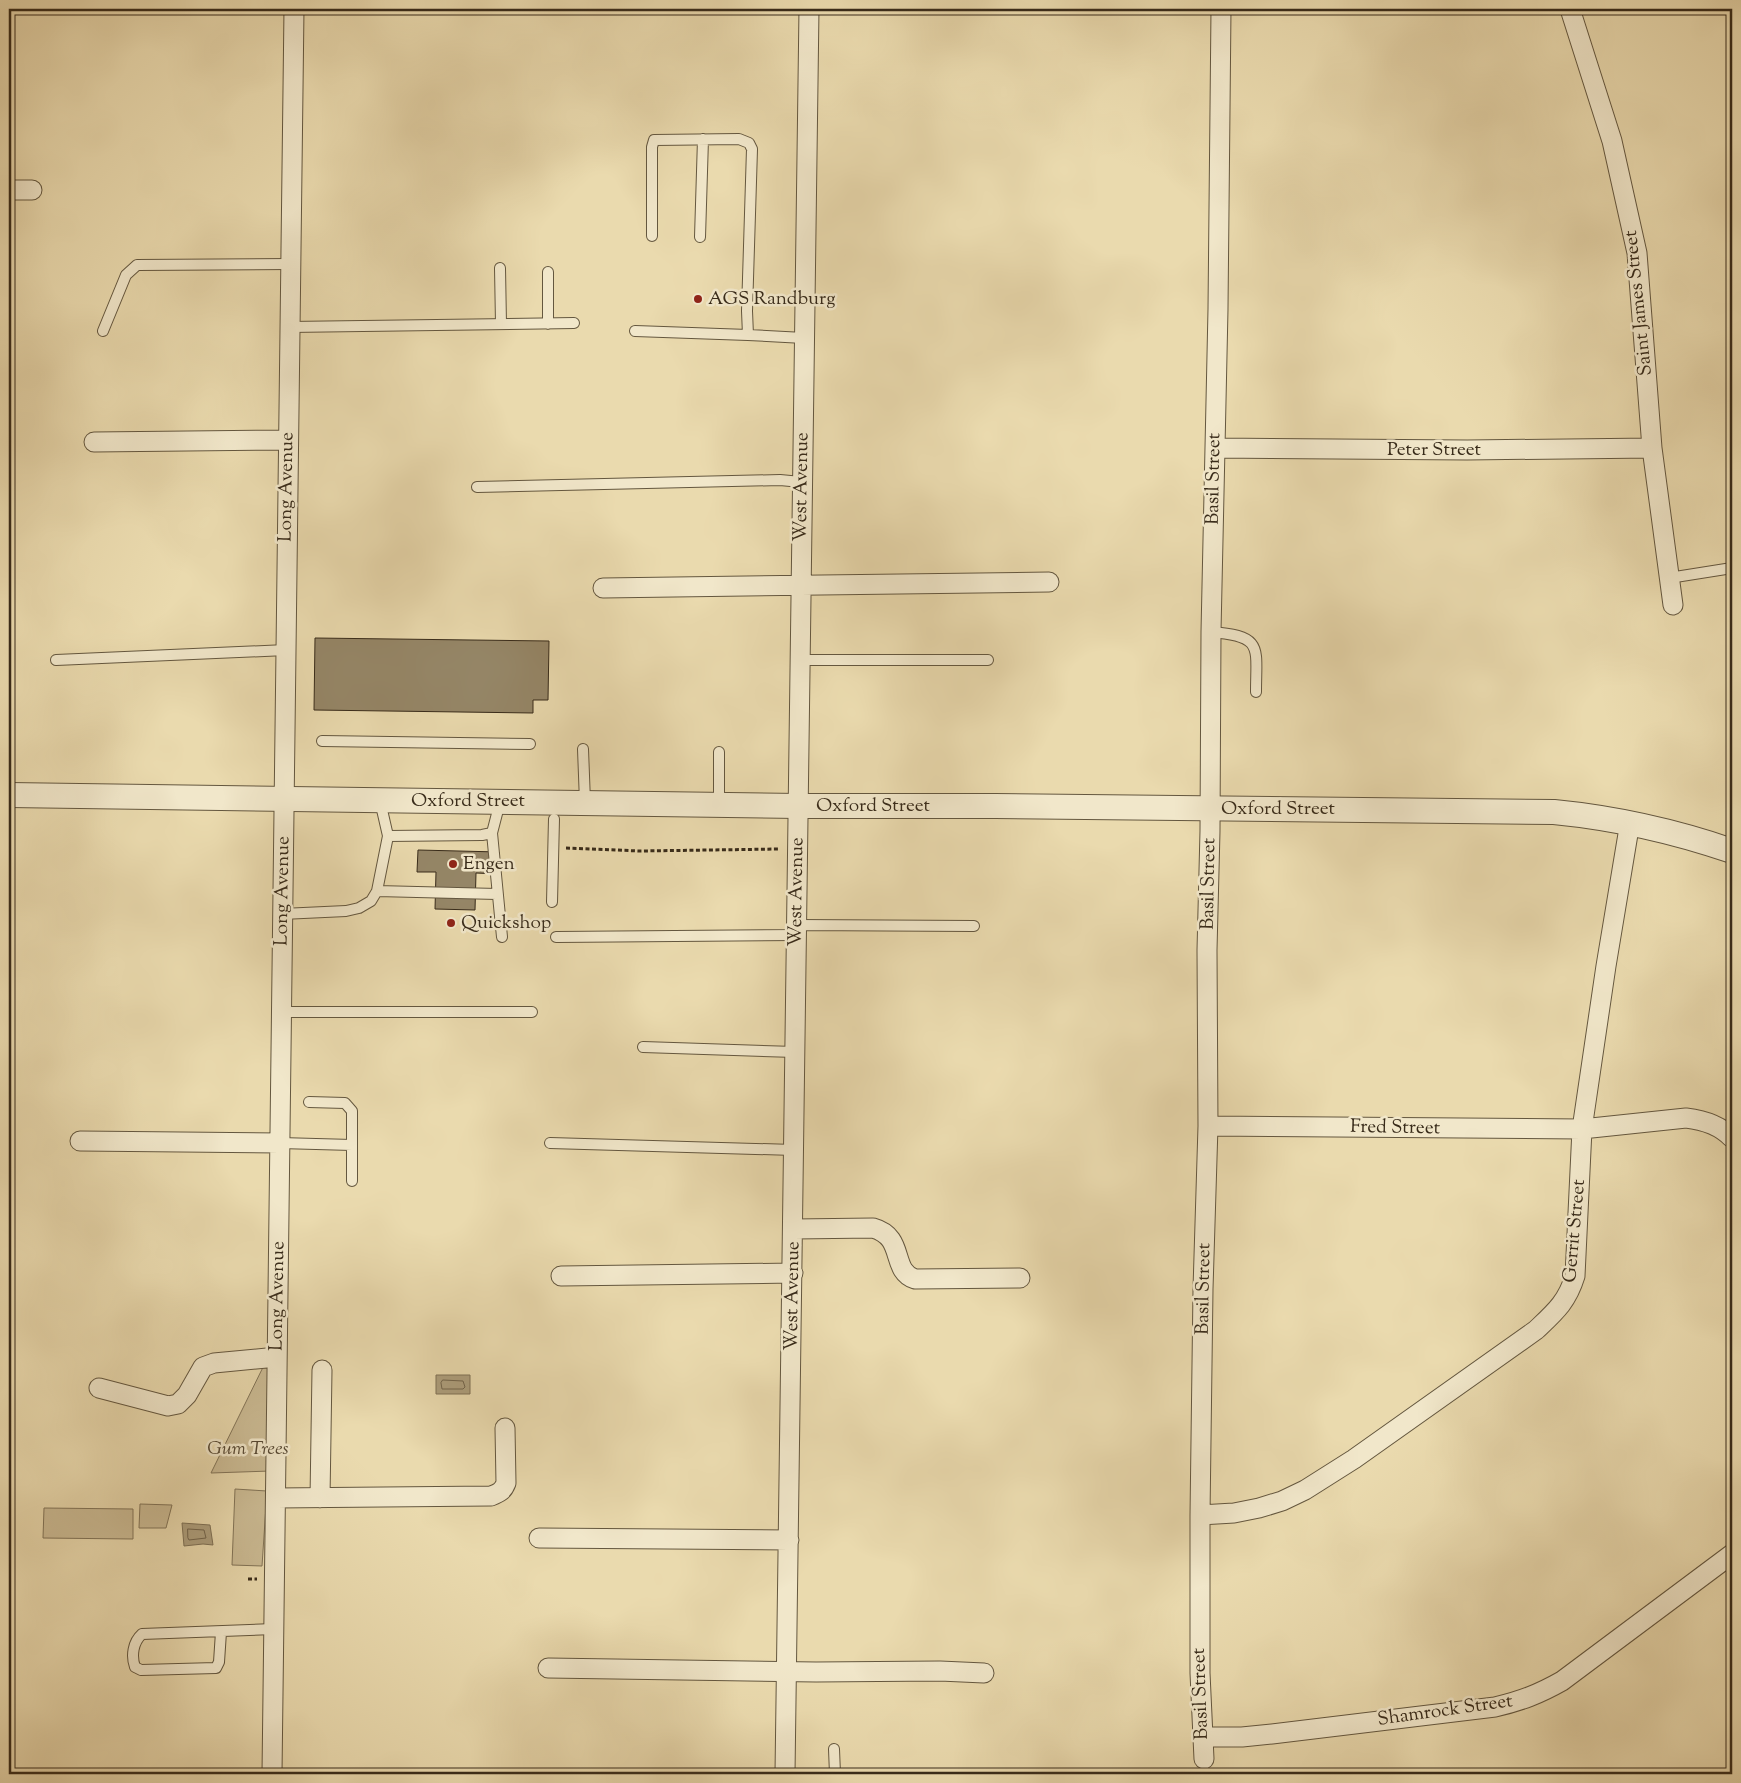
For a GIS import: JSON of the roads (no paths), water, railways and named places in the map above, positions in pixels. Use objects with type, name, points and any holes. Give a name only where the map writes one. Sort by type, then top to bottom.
[{"type":"street","name":"Long Avenue","points":[[272,1774],[294,9]]},
{"type":"street","name":"West Avenue","points":[[785,1774],[794,1229],[801,482],[809,9]]},
{"type":"street","name":"Basil Street","points":[[1204,1760],[1200,1672],[1200,1515],[1203,1289],[1208,1126],[1207,950],[1221,9]]},
{"type":"street","name":"Saint James Street","points":[[1570,9],[1612,141],[1637,253],[1652,448],[1673,605]]},
{"type":"street","points":[[9,190],[32,190]]},
{"type":"street","points":[[94,442],[288,440]]},
{"type":"street","name":"Peter Street","points":[[1215,448],[1467,450],[1652,448]]},
{"type":"street","points":[[603,588],[1049,582]]},
{"type":"street","name":"Oxford Street","points":[[9,795],[799,806],[1399,809],[1554,812],[1592,815],[1630,822],[1688,836],[1732,851]]},
{"type":"street","name":"Gerrit Street","points":[[1200,1515],[1259,1508],[1282,1501],[1305,1490],[1354,1459],[1536,1330],[1560,1307],[1570,1292],[1575,1276],[1582,1129],[1607,956],[1630,822]]},
{"type":"street","points":[[1582,1129],[1686,1118],[1714,1125],[1732,1138]]},
{"type":"street","name":"Fred Street","points":[[1208,1126],[1582,1129]]},
{"type":"street","points":[[80,1141],[280,1143]]},
{"type":"street","points":[[794,1229],[873,1228],[880,1230],[891,1239],[904,1272],[910,1278],[1020,1278]]},
{"type":"street","points":[[561,1276],[793,1273]]},
{"type":"street","points":[[100,1388],[168,1406],[178,1404],[187,1395],[203,1367],[214,1362],[277,1357]]},
{"type":"street","points":[[320,1498],[322,1370]]},
{"type":"street","points":[[276,1498],[491,1496],[500,1493],[506,1483],[506,1428]]},
{"type":"street","points":[[539,1538],[789,1540]]},
{"type":"street","name":"Shamrock Street","points":[[1202,1738],[1272,1734],[1495,1707],[1520,1701],[1562,1681],[1732,1554]]},
{"type":"street","points":[[548,1668],[787,1672],[984,1672]]},
{"type":"lane","points":[[652,236],[653,142],[656,138],[746,141],[749,143],[752,149],[747,311],[748,335]]},
{"type":"lane","points":[[700,238],[703,139]]},
{"type":"lane","points":[[103,331],[126,275],[137,265],[290,264]]},
{"type":"lane","points":[[500,268],[501,324]]},
{"type":"lane","points":[[548,272],[548,324]]},
{"type":"lane","points":[[289,328],[574,323]]},
{"type":"lane","points":[[635,331],[804,338]]},
{"type":"lane","points":[[476,487],[780,480],[801,482]]},
{"type":"lane","points":[[1669,578],[1732,568]]},
{"type":"lane","points":[[1211,632],[1244,636],[1254,646],[1256,654],[1256,692]]},
{"type":"lane","points":[[56,660],[286,650]]},
{"type":"lane","points":[[799,660],[988,660]]},
{"type":"lane","points":[[322,741],[530,744]]},
{"type":"lane","points":[[583,749],[585,802]]},
{"type":"lane","points":[[719,805],[720,752]]},
{"type":"lane","points":[[282,914],[353,910],[371,901],[377,891],[388,836],[380,801]]},
{"type":"lane","points":[[500,801],[492,834],[502,937]]},
{"type":"lane","points":[[552,902],[554,819]]},
{"type":"lane","points":[[388,836],[492,834]]},
{"type":"lane","points":[[377,891],[498,894]]},
{"type":"lane","points":[[556,937],[974,926]]},
{"type":"lane","points":[[281,1012],[532,1012]]},
{"type":"lane","points":[[643,1047],[795,1052]]},
{"type":"lane","points":[[309,1102],[345,1103],[350,1107],[352,1111],[352,1181]]},
{"type":"lane","points":[[280,1143],[352,1145]]},
{"type":"lane","points":[[550,1143],[794,1150]]},
{"type":"lane","points":[[220,1632],[219,1662],[216,1668],[141,1670],[135,1667],[133,1662],[134,1645],[137,1638],[142,1634],[274,1629]]},
{"type":"lane","points":[[834,1749],[835,1774]]},
{"type":"water","points":[[436,1375],[470,1375],[470,1394],[436,1394]]},
{"type":"water","points":[[182,1523],[210,1525],[213,1545],[184,1546]]},
{"type":"place","name":"AGS Randburg","points":[[698,299]]},
{"type":"place","name":"Engen","points":[[453,864]]},
{"type":"place","name":"Quickshop","points":[[451,923]]},
{"type":"park label","name":"Gum Trees","points":[[248,1449]]}]
